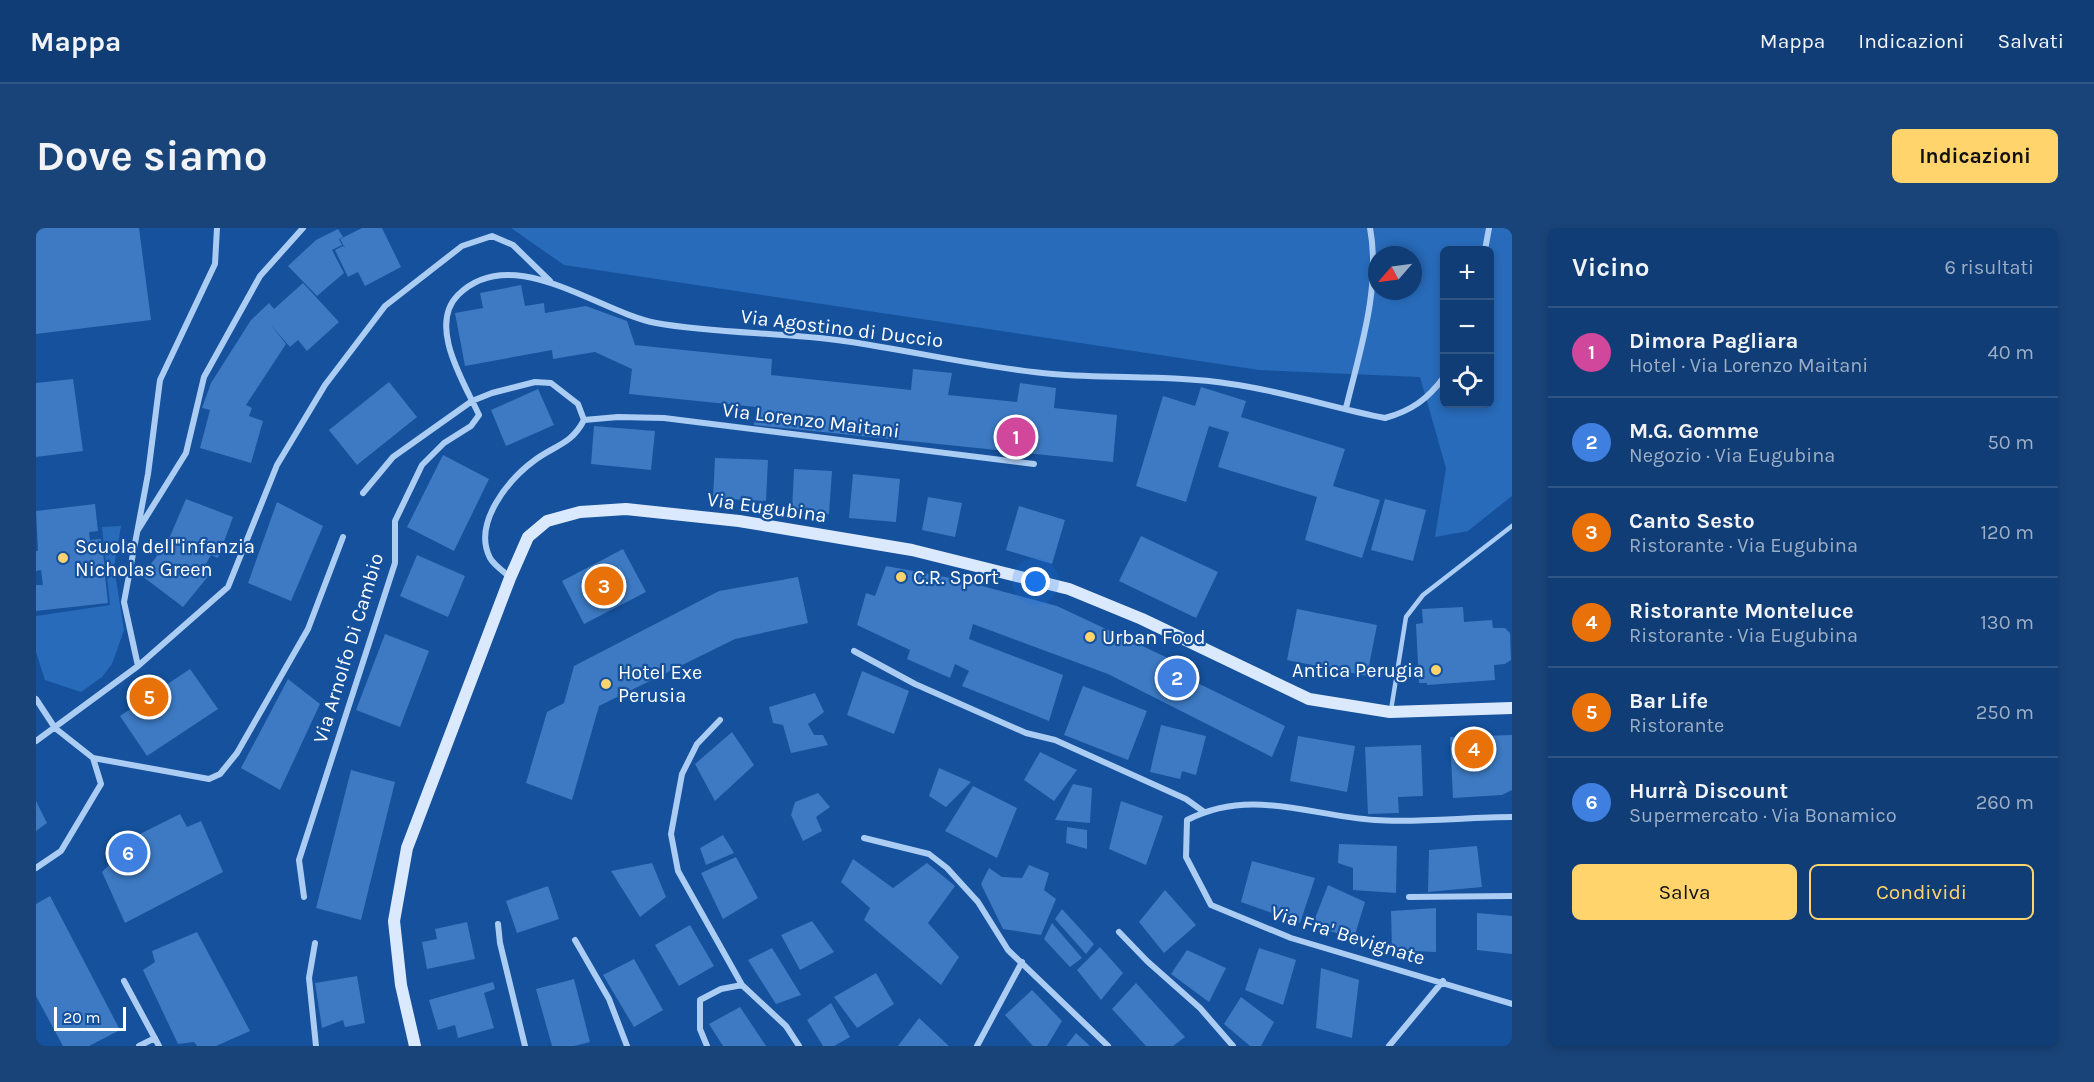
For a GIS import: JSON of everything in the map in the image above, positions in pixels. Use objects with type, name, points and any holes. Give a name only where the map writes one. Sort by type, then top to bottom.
[{"type":"main road","name":"Via Eugubina","points":[[415,1046],[400,985],[394,921],[407,848],[510,578],[528,537],[547,521],[580,512],[626,509],[739,521],[912,550],[1069,589],[1142,619],[1309,699],[1390,712],[1512,708]]},
{"type":"street","points":[[138,666],[124,602],[160,380],[215,264],[217,228]]},
{"type":"street","points":[[136,533],[186,453],[204,377],[260,276],[303,228]]},
{"type":"street","points":[[1346,408],[1368,320],[1374,251],[1370,228]]},
{"type":"street","points":[[1486,246],[1489,228]]},
{"type":"street","points":[[36,741],[138,666],[228,587],[277,465],[325,385],[385,306],[462,246],[492,236],[513,244],[550,281]]},
{"type":"street","name":"Via Agostino di Duccio","points":[[472,401],[455,370],[449,340],[447,311],[458,295],[481,280],[501,276],[550,281],[654,323],[842,341],[1053,374],[1231,383],[1384,418],[1407,413],[1432,394],[1440,383]]},
{"type":"street","points":[[363,493],[393,457],[472,401],[535,382],[550,383],[578,404],[584,420],[577,435],[536,459],[513,478],[493,506],[485,539],[490,559],[510,578]]},
{"type":"street","name":"Via Arnolfo Di Cambio","points":[[304,897],[299,861],[394,563],[395,521],[422,465],[444,443],[471,426],[479,415],[472,401]]},
{"type":"street","name":"Via Lorenzo Maitani","points":[[584,420],[664,417],[1034,464]]},
{"type":"street","points":[[36,699],[55,728],[93,758],[209,779],[220,774],[237,753],[308,629],[343,537]]},
{"type":"street","points":[[854,651],[915,684],[1026,733],[1055,740],[1186,799],[1204,812],[1228,804],[1240,804],[1288,806],[1375,820],[1512,817]]},
{"type":"street","points":[[720,720],[697,744],[682,774],[671,834],[678,871],[742,986],[786,1026],[799,1046]]},
{"type":"street","points":[[36,868],[61,851],[101,784],[93,758]]},
{"type":"street","name":"Via Fra' Bevignate","points":[[1204,812],[1187,820],[1186,857],[1211,904],[1292,938],[1443,981],[1512,1004]]},
{"type":"street","points":[[864,838],[929,854],[947,868],[978,902],[1008,950],[1108,1046]]},
{"type":"street","points":[[1409,897],[1512,896]]},
{"type":"street","points":[[498,924],[500,943],[525,1046]]},
{"type":"street","points":[[1119,932],[1147,962],[1200,1008],[1233,1046]]},
{"type":"street","points":[[575,940],[609,999],[627,1046]]},
{"type":"street","points":[[315,944],[309,978],[316,1046]]},
{"type":"street","points":[[977,1046],[1022,962]]},
{"type":"street","points":[[124,981],[159,1046]]},
{"type":"street","points":[[1389,1046],[1443,981]]},
{"type":"street","points":[[707,1046],[700,1029],[700,1000],[721,989],[742,986]]},
{"type":"street","points":[[139,1046],[155,1038]]},
{"type":"lane","points":[[1390,712],[1406,617],[1423,595],[1512,526]]},
{"type":"shaded area","points":[[511,228],[1512,228],[1512,496],[1468,531],[1435,537],[1446,468],[1420,377],[1259,370],[564,265]]},
{"type":"shaded area","points":[[121,526],[114,567],[124,630],[112,664],[102,677],[81,692],[45,680],[36,652],[36,616],[110,605],[102,527]]},
{"type":"building","points":[[36,228],[139,228],[151,320],[36,334]]},
{"type":"building","points":[[362,228],[382,228],[401,267],[365,286],[358,272],[348,277],[335,250],[343,246],[345,248],[340,239]]},
{"type":"building","points":[[338,229],[343,237],[339,239],[342,245],[332,250],[344,273],[317,296],[288,266],[316,240]]},
{"type":"building","points":[[303,283],[339,322],[307,351],[298,340],[290,347],[270,324],[286,344],[246,405],[252,408],[249,416],[263,421],[251,463],[200,448],[210,410],[202,408],[211,383],[251,320],[269,303],[274,309]]},
{"type":"building","points":[[521,285],[525,306],[544,303],[545,313],[586,306],[627,321],[635,345],[772,359],[771,375],[911,390],[913,369],[952,373],[948,395],[1017,402],[1020,383],[1056,388],[1054,408],[1117,415],[1113,462],[754,425],[756,407],[629,394],[632,369],[595,352],[553,359],[552,350],[465,366],[455,313],[483,308],[480,293]]},
{"type":"building","points":[[73,379],[83,451],[36,457],[36,383]]},
{"type":"building","points":[[389,382],[417,417],[357,465],[329,430]]},
{"type":"building","points":[[1201,387],[1246,401],[1241,417],[1345,449],[1333,486],[1380,500],[1362,558],[1305,540],[1317,497],[1218,467],[1229,432],[1209,426],[1186,502],[1136,486],[1163,396],[1195,406]]},
{"type":"building","points":[[538,389],[554,425],[506,446],[491,410]]},
{"type":"building","points":[[594,426],[655,431],[651,470],[591,464]]},
{"type":"building","points":[[443,455],[489,479],[454,551],[407,527]]},
{"type":"building","points":[[715,458],[768,460],[766,501],[713,498]]},
{"type":"building","points":[[794,469],[832,471],[829,514],[792,511]]},
{"type":"building","points":[[853,474],[900,479],[896,522],[849,518]]},
{"type":"building","points":[[928,497],[962,503],[955,537],[922,530]]},
{"type":"building","points":[[186,499],[233,517],[218,558],[211,555],[203,569],[210,574],[183,607],[142,576],[168,541]]},
{"type":"building","points":[[1385,499],[1426,510],[1413,561],[1371,550]]},
{"type":"building","points":[[277,502],[323,526],[291,601],[248,583]]},
{"type":"building","points":[[95,504],[98,531],[89,532],[90,540],[101,539],[105,568],[93,570],[94,577],[105,576],[108,603],[36,611],[36,585],[43,585],[41,570],[36,571],[36,551],[38,551],[36,511]]},
{"type":"building","points":[[1019,506],[1065,520],[1052,564],[1006,550]]},
{"type":"building","points":[[1141,536],[1218,572],[1196,618],[1119,581]]},
{"type":"building","points":[[623,549],[646,592],[584,624],[562,581]]},
{"type":"building","points":[[417,555],[465,576],[448,617],[400,596]]},
{"type":"building","points":[[886,566],[956,579],[1057,606],[1170,659],[1167,668],[1285,726],[1272,757],[1108,674],[973,624],[969,639],[1063,675],[1049,721],[962,686],[969,671],[955,664],[950,678],[907,659],[910,650],[857,625],[866,593],[875,596]]},
{"type":"building","name":"Hotel Exe Perusia","points":[[798,577],[808,623],[735,639],[599,706],[572,800],[526,783],[547,712],[564,703],[574,666],[719,591]]},
{"type":"building","points":[[1463,607],[1464,622],[1492,620],[1493,628],[1505,628],[1510,633],[1511,660],[1505,664],[1494,665],[1495,680],[1427,685],[1427,683],[1419,683],[1416,624],[1423,623],[1422,609]]},
{"type":"building","points":[[1297,609],[1377,625],[1367,676],[1287,660]]},
{"type":"building","points":[[385,634],[429,651],[400,727],[356,710]]},
{"type":"building","points":[[190,669],[218,709],[147,756],[120,716]]},
{"type":"building","points":[[862,671],[909,691],[894,734],[847,715]]},
{"type":"building","points":[[288,679],[320,704],[280,790],[241,768]]},
{"type":"building","points":[[1083,686],[1147,711],[1128,760],[1064,735]]},
{"type":"building","points":[[815,693],[824,712],[808,724],[814,735],[823,735],[828,745],[791,753],[783,725],[773,723],[769,707]]},
{"type":"building","points":[[1161,725],[1206,736],[1196,775],[1182,771],[1180,779],[1150,772]]},
{"type":"building","points":[[732,732],[754,765],[715,801],[695,764]]},
{"type":"building","points":[[1512,735],[1512,790],[1502,795],[1453,798],[1450,737]]},
{"type":"building","points":[[1298,736],[1355,746],[1347,792],[1290,781]]},
{"type":"building","points":[[1421,745],[1423,796],[1398,797],[1399,813],[1368,814],[1365,747]]},
{"type":"building","points":[[1040,752],[1077,770],[1054,801],[1024,780]]},
{"type":"building","points":[[939,768],[971,782],[946,807],[929,796]]},
{"type":"building","points":[[351,770],[395,782],[361,920],[316,908]]},
{"type":"building","points":[[1073,784],[1092,788],[1090,823],[1055,820]]},
{"type":"building","points":[[973,786],[1017,808],[997,858],[945,831]]},
{"type":"building","points":[[818,793],[830,807],[816,817],[822,831],[803,841],[791,815],[795,802]]},
{"type":"building","points":[[36,801],[47,823],[36,831]]},
{"type":"building","points":[[1121,801],[1163,816],[1146,865],[1109,849]]},
{"type":"building","points":[[180,814],[187,827],[201,821],[223,872],[125,923],[102,872],[111,863],[108,850]]},
{"type":"building","points":[[1067,827],[1087,830],[1087,849],[1066,843]]},
{"type":"building","points":[[723,835],[734,853],[706,865],[700,848]]},
{"type":"building","points":[[1339,844],[1397,846],[1396,893],[1353,890],[1353,868],[1338,863]]},
{"type":"building","points":[[1477,846],[1482,887],[1428,892],[1429,850]]},
{"type":"building","points":[[736,857],[758,898],[723,919],[701,873]]},
{"type":"building","points":[[853,859],[893,888],[927,863],[955,886],[928,923],[959,957],[941,985],[864,920],[870,908],[841,882]]},
{"type":"building","points":[[1252,861],[1315,878],[1300,923],[1241,902]]},
{"type":"building","points":[[652,863],[666,897],[640,917],[611,871]]},
{"type":"building","points":[[1029,865],[1049,873],[1044,890],[1056,899],[1041,935],[1003,929],[981,884],[989,868],[1002,877],[1022,878]]},
{"type":"building","points":[[1328,885],[1365,902],[1354,938],[1312,926]]},
{"type":"building","points":[[548,886],[559,919],[517,933],[506,901]]},
{"type":"building","points":[[1165,890],[1196,925],[1164,953],[1139,922]]},
{"type":"building","points":[[50,896],[120,1030],[89,1046],[63,1046],[36,996],[36,904]]},
{"type":"building","points":[[1436,908],[1436,952],[1392,950],[1391,911]]},
{"type":"building","points":[[1062,909],[1094,944],[1086,954],[1055,919]]},
{"type":"building","points":[[1477,913],[1512,916],[1512,954],[1477,950]]},
{"type":"building","points":[[812,921],[834,952],[800,970],[781,935]]},
{"type":"building","points":[[467,922],[475,959],[427,969],[422,942],[437,939],[435,929]]},
{"type":"building","points":[[1052,923],[1082,958],[1070,967],[1044,939]]},
{"type":"building","points":[[690,925],[714,966],[679,986],[655,945]]},
{"type":"building","points":[[197,932],[250,1031],[216,1046],[197,1046],[194,1042],[178,1044],[143,970],[155,962],[152,951]]},
{"type":"building","points":[[1100,947],[1123,973],[1101,1000],[1077,970]]},
{"type":"building","points":[[772,948],[801,995],[776,1004],[748,960]]},
{"type":"building","points":[[1259,948],[1296,960],[1283,1005],[1245,990]]},
{"type":"building","points":[[1187,950],[1226,968],[1209,1002],[1171,974]]},
{"type":"building","points":[[634,959],[663,1010],[634,1027],[603,975]]},
{"type":"building","points":[[1321,968],[1359,980],[1352,1038],[1316,1028]]},
{"type":"building","points":[[876,973],[894,1004],[857,1028],[834,997]]},
{"type":"building","points":[[357,976],[365,1023],[345,1027],[343,1020],[322,1028],[315,983]]},
{"type":"building","points":[[574,979],[590,1042],[574,1046],[552,1046],[536,989]]},
{"type":"building","points":[[493,982],[495,989],[484,993],[494,1028],[458,1038],[455,1025],[438,1030],[429,1000]]},
{"type":"building","points":[[1136,983],[1185,1037],[1173,1046],[1146,1046],[1112,1009]]},
{"type":"building","points":[[1032,990],[1062,1021],[1047,1046],[1033,1046],[1005,1015]]},
{"type":"building","points":[[1241,997],[1274,1022],[1261,1046],[1250,1046],[1224,1024]]},
{"type":"building","points":[[831,1003],[850,1037],[834,1046],[823,1046],[807,1020]]},
{"type":"building","points":[[740,1007],[766,1046],[723,1046],[709,1024]]},
{"type":"building","points":[[919,1018],[949,1046],[898,1046]]},
{"type":"building","points":[[1076,1033],[1090,1046],[1066,1046]]},
{"type":"place","name":"Dimora Pagliara","points":[[1016,437]]},
{"type":"place","name":"Scuola dell''infanzia Nicholas Green","points":[[63,558]]},
{"type":"place","name":"C.R. Sport","points":[[901,577]]},
{"type":"place","name":"Canto Sesto","points":[[604,586]]},
{"type":"place","name":"Urban Food","points":[[1090,637]]},
{"type":"place","name":"Antica Perugia","points":[[1436,670]]},
{"type":"place","name":"M.G. Gomme","points":[[1177,678]]},
{"type":"place","name":"Hotel Exe Perusia","points":[[606,684]]},
{"type":"place","name":"Bar Life","points":[[149,697]]},
{"type":"place","name":"Ristorante Monteluce","points":[[1474,749]]},
{"type":"place","name":"Hurrà Discount","points":[[128,853]]}]
